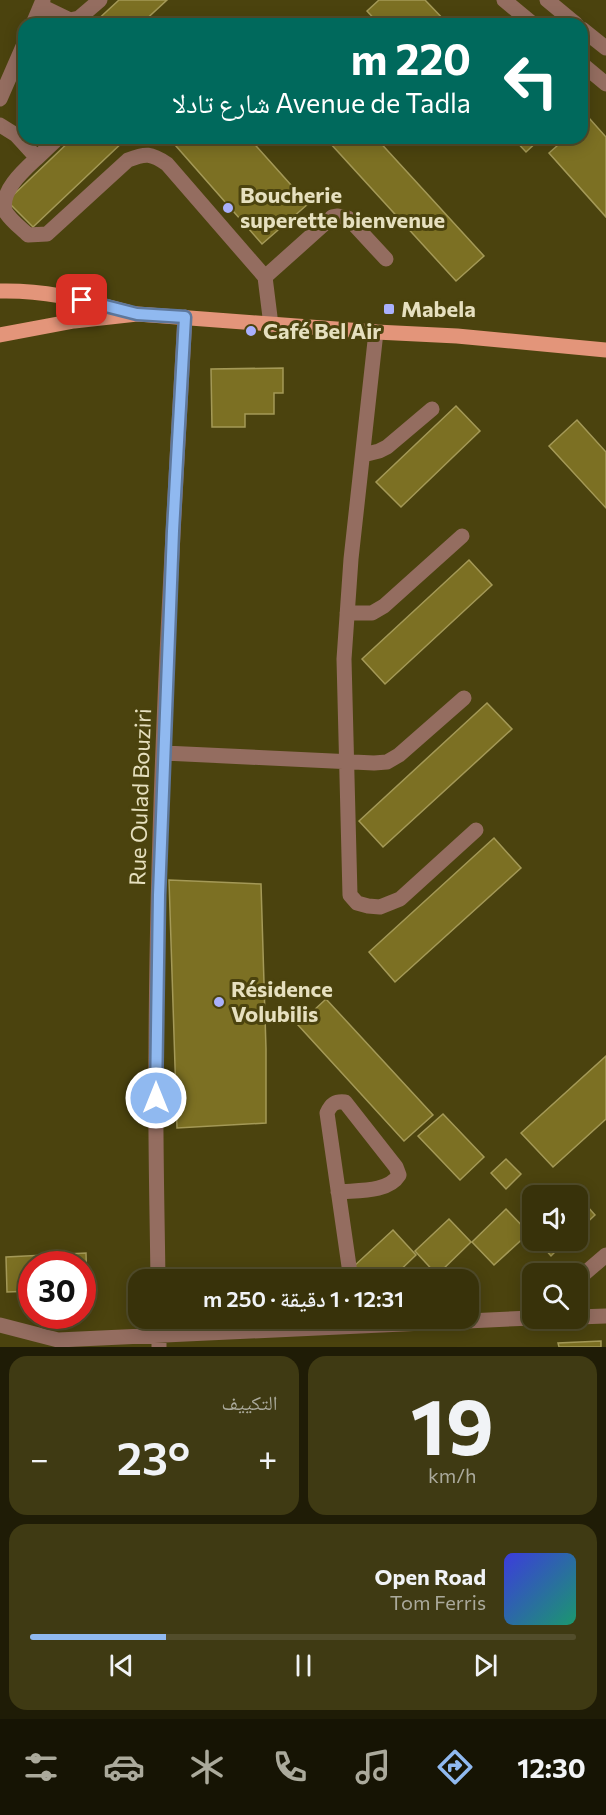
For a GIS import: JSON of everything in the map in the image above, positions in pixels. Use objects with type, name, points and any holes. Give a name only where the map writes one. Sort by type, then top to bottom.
[{"type":"main road","points":[[0,291],[47,292],[137,314]]},
{"type":"main road","points":[[0,335],[74,321],[137,314],[457,336],[606,350]]},
{"type":"street","points":[[79,18],[100,0]]},
{"type":"street","points":[[504,0],[526,18]]},
{"type":"street","points":[[547,0],[569,18]]},
{"type":"street","points":[[36,18],[42,3],[67,18]]},
{"type":"street","points":[[588,33],[606,48]]},
{"type":"street","points":[[0,99],[18,58]]},
{"type":"street","points":[[588,69],[606,84]]},
{"type":"street","points":[[0,125],[18,137]]},
{"type":"street","points":[[24,144],[37,158]]},
{"type":"street","points":[[52,144],[9,184],[3,195],[2,204],[5,211],[28,235],[47,234],[128,159],[142,154],[154,155],[167,164],[265,277],[271,325]]},
{"type":"street","points":[[265,277],[332,217],[338,216],[348,218],[386,259]]},
{"type":"street","name":"Rue Oulad Bouziri","points":[[158,1269],[156,1053],[159,895],[173,531],[185,317]]},
{"type":"street","points":[[376,332],[351,559],[344,659],[350,895],[353,899],[368,906],[380,906],[400,899],[476,830]]},
{"type":"street","points":[[363,455],[387,447],[432,409]]},
{"type":"street","points":[[347,613],[372,613],[384,606],[462,536]]},
{"type":"street","points":[[164,753],[387,762],[399,755],[464,698]]},
{"type":"street","points":[[338,1192],[386,1186],[399,1175],[396,1167],[345,1102],[338,1101],[330,1106],[327,1113],[338,1192],[349,1269]]},
{"type":"street","points":[[588,1270],[606,1255]]},
{"type":"street","points":[[588,1317],[606,1316]]},
{"type":"street","points":[[479,1319],[522,1317]]},
{"type":"street","points":[[0,1325],[58,1340],[159,1341],[291,1329]]},
{"type":"building","points":[[119,0],[167,0],[148,18],[100,18]]},
{"type":"building","points":[[379,0],[425,0],[442,18],[373,18],[367,11]]},
{"type":"building","points":[[588,119],[606,137],[606,217],[549,153],[559,144],[588,144]]},
{"type":"building","points":[[67,144],[121,144],[33,227],[7,201]]},
{"type":"building","points":[[178,144],[254,144],[308,204],[262,244],[176,146]]},
{"type":"building","points":[[331,144],[381,144],[484,256],[456,281]]},
{"type":"building","points":[[519,144],[535,144],[526,152]]},
{"type":"building","points":[[283,368],[283,393],[274,393],[274,414],[245,414],[245,427],[212,427],[211,369]]},
{"type":"building","points":[[456,406],[480,431],[401,507],[376,482]]},
{"type":"building","points":[[577,420],[606,452],[606,508],[549,446]]},
{"type":"building","points":[[469,560],[492,585],[385,684],[362,659]]},
{"type":"building","points":[[487,703],[512,729],[383,847],[359,821]]},
{"type":"building","points":[[494,838],[521,868],[395,982],[369,952]]},
{"type":"building","name":"Résidence Volubilis","points":[[169,880],[261,884],[266,1123],[177,1128]]},
{"type":"building","points":[[326,999],[433,1115],[404,1141],[298,1025]]},
{"type":"building","points":[[606,1056],[606,1119],[553,1167],[521,1133]]},
{"type":"building","points":[[443,1114],[484,1157],[460,1180],[418,1136]]},
{"type":"building","points":[[506,1159],[521,1174],[506,1189],[491,1173]]},
{"type":"building","points":[[588,1207],[595,1215],[588,1222]]},
{"type":"building","points":[[506,1209],[522,1226],[522,1239],[494,1265],[472,1242]]},
{"type":"building","points":[[449,1219],[471,1242],[443,1269],[432,1269],[415,1251]]},
{"type":"building","points":[[393,1230],[416,1255],[401,1269],[355,1269],[353,1267]]},
{"type":"building","points":[[547,1251],[556,1251],[551,1256]]},
{"type":"building","points":[[18,1256],[18,1292],[7,1292],[6,1257]]},
{"type":"building","points":[[601,1341],[601,1347],[559,1347],[558,1343]]},
{"type":"place","name":"Boucherie superette bienvenue","points":[[228,208]]},
{"type":"place","name":"Mabela","points":[[389,309]]},
{"type":"place","name":"Café Bel Air","points":[[251,331]]},
{"type":"place","name":"Résidence Volubilis","points":[[219,1002]]},
{"type":"route","points":[[82,300],[137,314],[185,317],[173,531],[159,895],[156,1098]]}]
